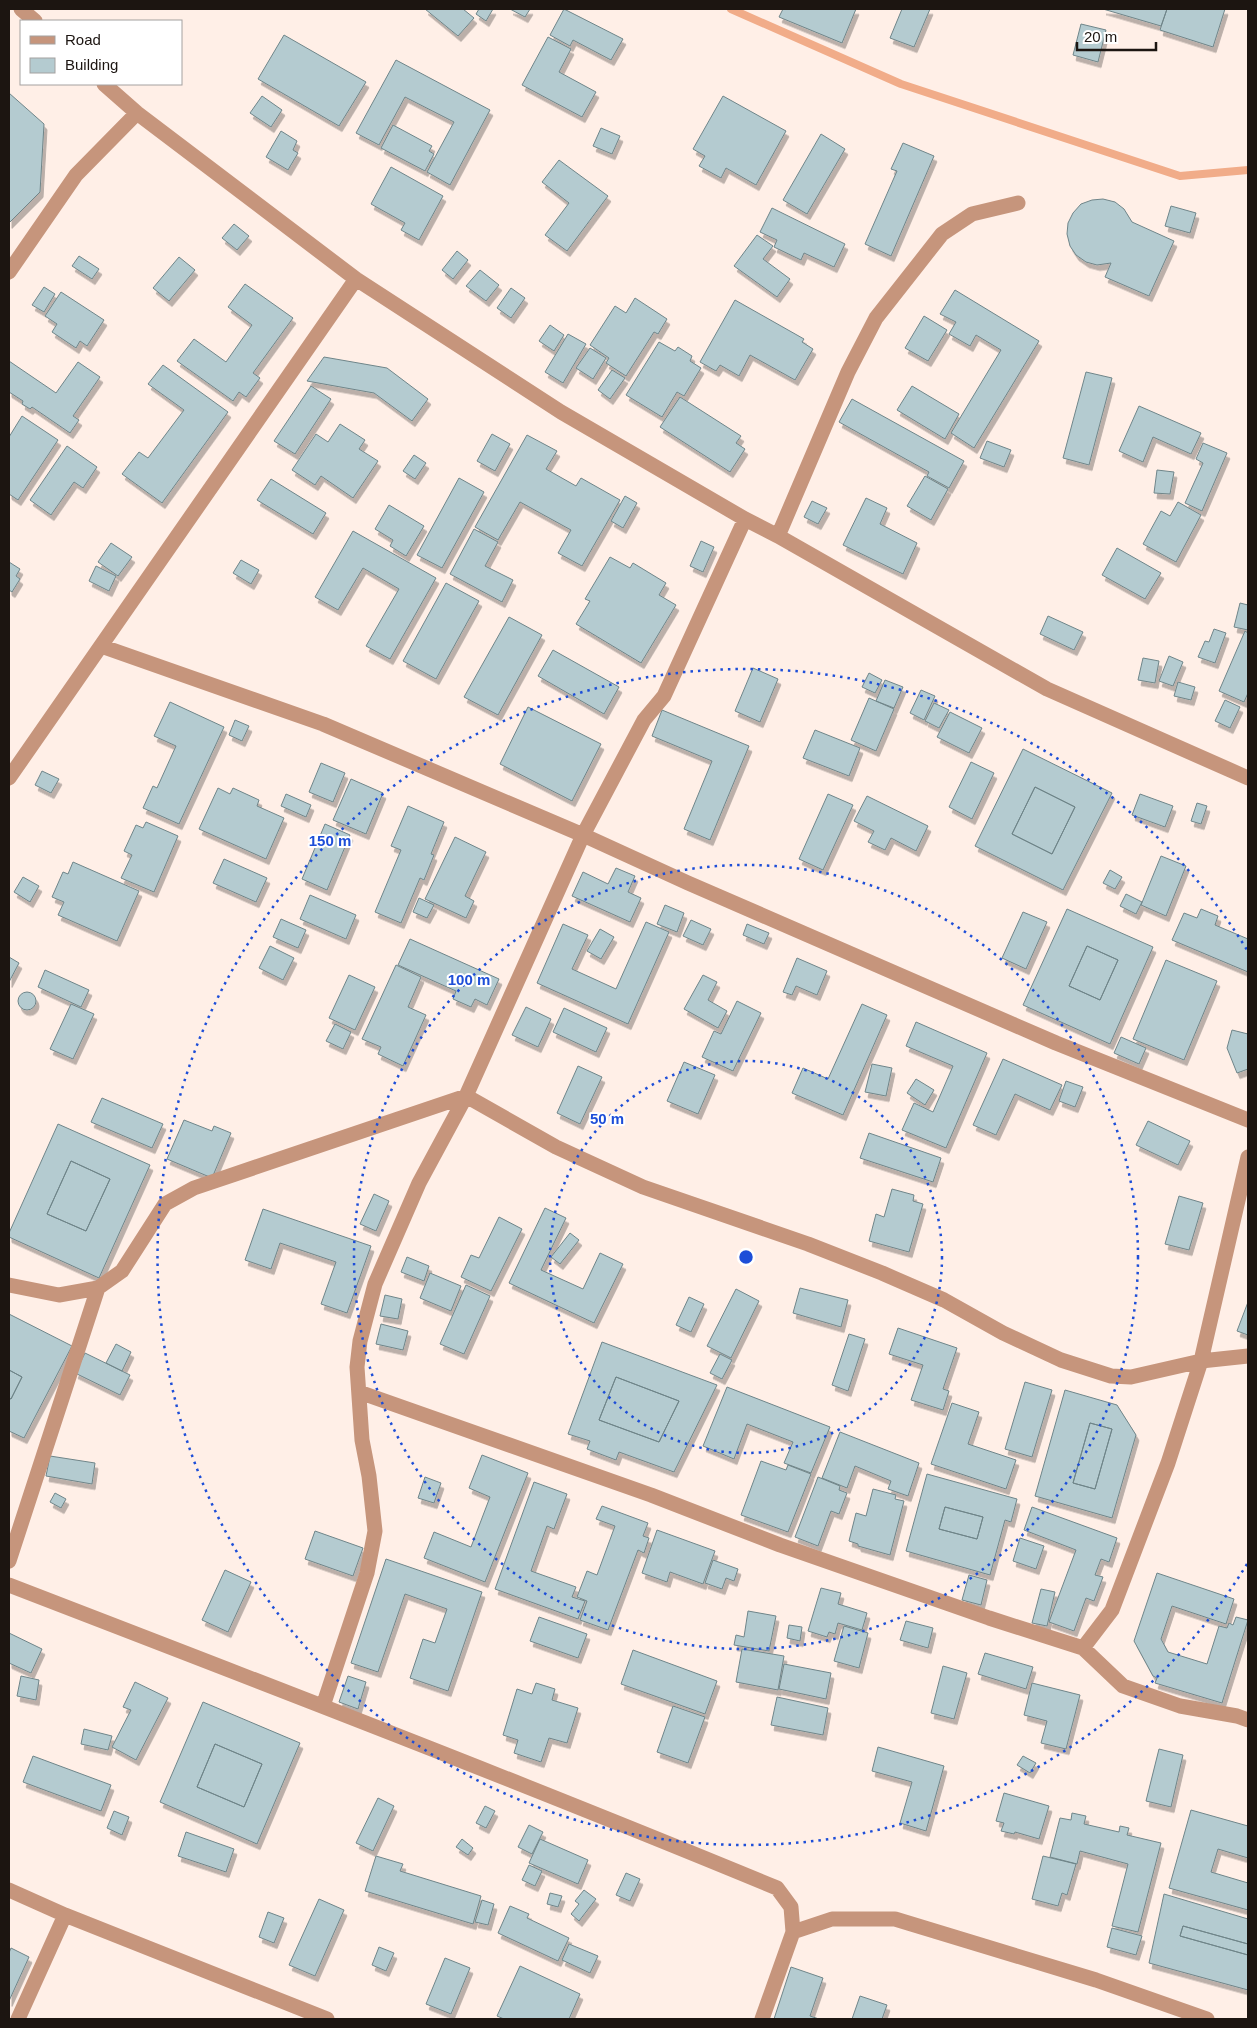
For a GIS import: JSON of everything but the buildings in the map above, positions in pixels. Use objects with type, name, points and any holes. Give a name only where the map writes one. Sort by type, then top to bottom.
[{"type":"street","points":[[21,9],[33,20]]},
{"type":"street","points":[[105,85],[137,113],[356,279],[561,412],[745,519],[1047,689],[1248,778]]},
{"type":"street","points":[[9,272],[76,175],[137,113]]},
{"type":"street","points":[[778,536],[848,372],[876,318],[942,234],[972,214],[1018,203]]},
{"type":"street","points":[[9,778],[356,279]]},
{"type":"street","points":[[322,1706],[367,1573],[375,1531],[370,1476],[362,1440],[358,1367],[360,1341],[375,1284],[419,1183],[466,1096],[583,835],[644,720],[664,696],[745,519]]},
{"type":"street","points":[[101,646],[323,724],[583,835],[688,883],[1056,1043],[1248,1120]]},
{"type":"street","points":[[9,1285],[59,1294],[98,1288],[122,1271],[164,1204],[194,1188],[466,1096],[556,1147],[643,1187],[808,1244],[882,1273],[944,1300],[1003,1333],[1060,1360],[1111,1376],[1131,1376],[1201,1361],[1248,1356]]},
{"type":"street","points":[[1083,1648],[1112,1610],[1168,1463],[1201,1361],[1248,1157]]},
{"type":"street","points":[[9,1561],[98,1288]]},
{"type":"street","points":[[359,1392],[650,1495],[780,1545],[989,1618],[1083,1648],[1123,1686],[1180,1706],[1237,1716],[1248,1720]]},
{"type":"street","points":[[9,1585],[322,1706],[777,1888],[791,1907],[793,1932],[762,2019]]},
{"type":"street","points":[[9,1890],[65,1915],[327,2019]]},
{"type":"street","points":[[18,2019],[65,1915]]},
{"type":"street","points":[[793,1932],[832,1920],[895,1919],[1096,1980],[1207,2019]]},
{"type":"waterway","points":[[731,9],[901,84],[1180,176],[1248,170]]}]
